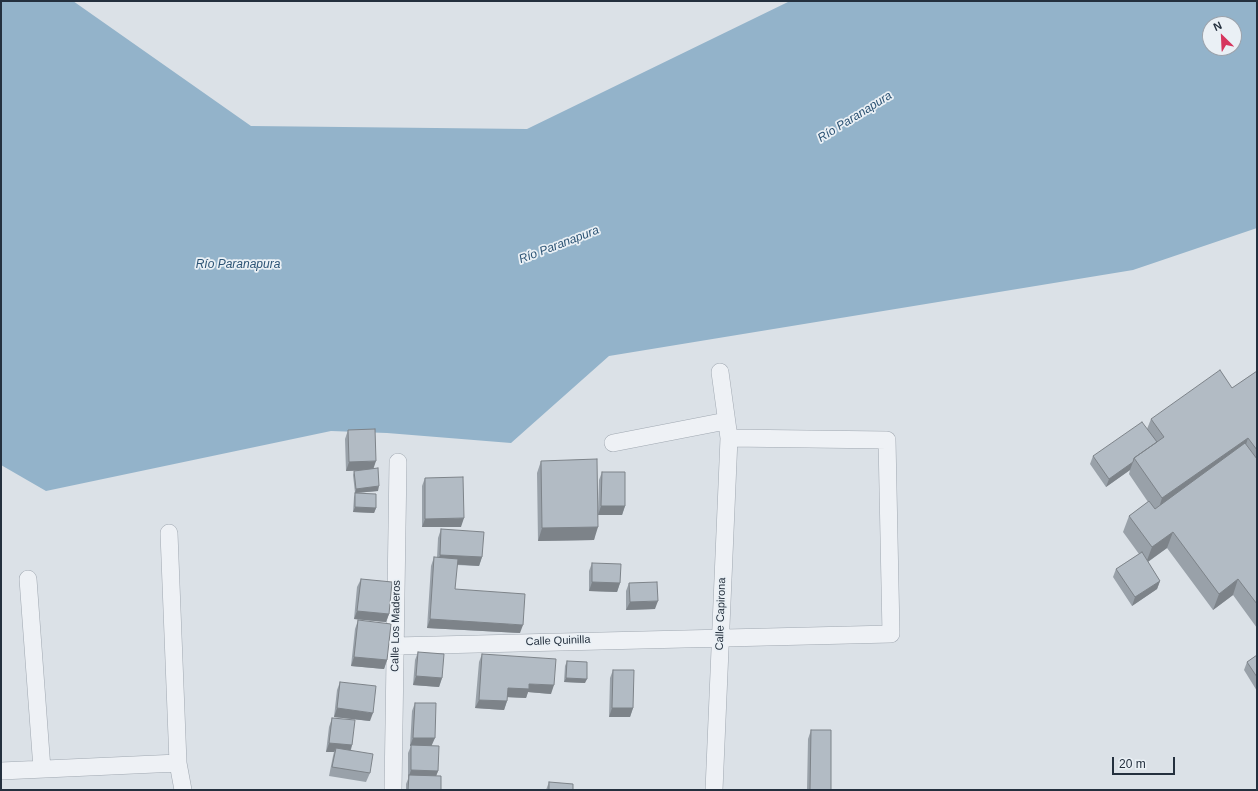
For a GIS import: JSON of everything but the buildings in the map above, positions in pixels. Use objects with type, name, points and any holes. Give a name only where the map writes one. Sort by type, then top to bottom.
[{"type":"street","name":"Calle Capirona","points":[[714,790],[729,438],[720,372]]},
{"type":"street","points":[[613,443],[726,420]]},
{"type":"street","name":"Calle Quinilla","points":[[395,646],[891,634],[887,440],[729,438]]},
{"type":"street","name":"Calle Los Maderos","points":[[393,790],[398,462]]},
{"type":"street","points":[[169,533],[178,763],[183,790]]},
{"type":"street","points":[[28,579],[42,769]]},
{"type":"street","points":[[1,771],[178,763]]},
{"type":"water","name":"Río Paranapura","points":[[1,1],[73,1],[251,126],[527,129],[790,1],[1257,1],[1257,228],[1133,270],[609,356],[511,443],[387,433],[331,431],[46,491],[1,465]]}]
